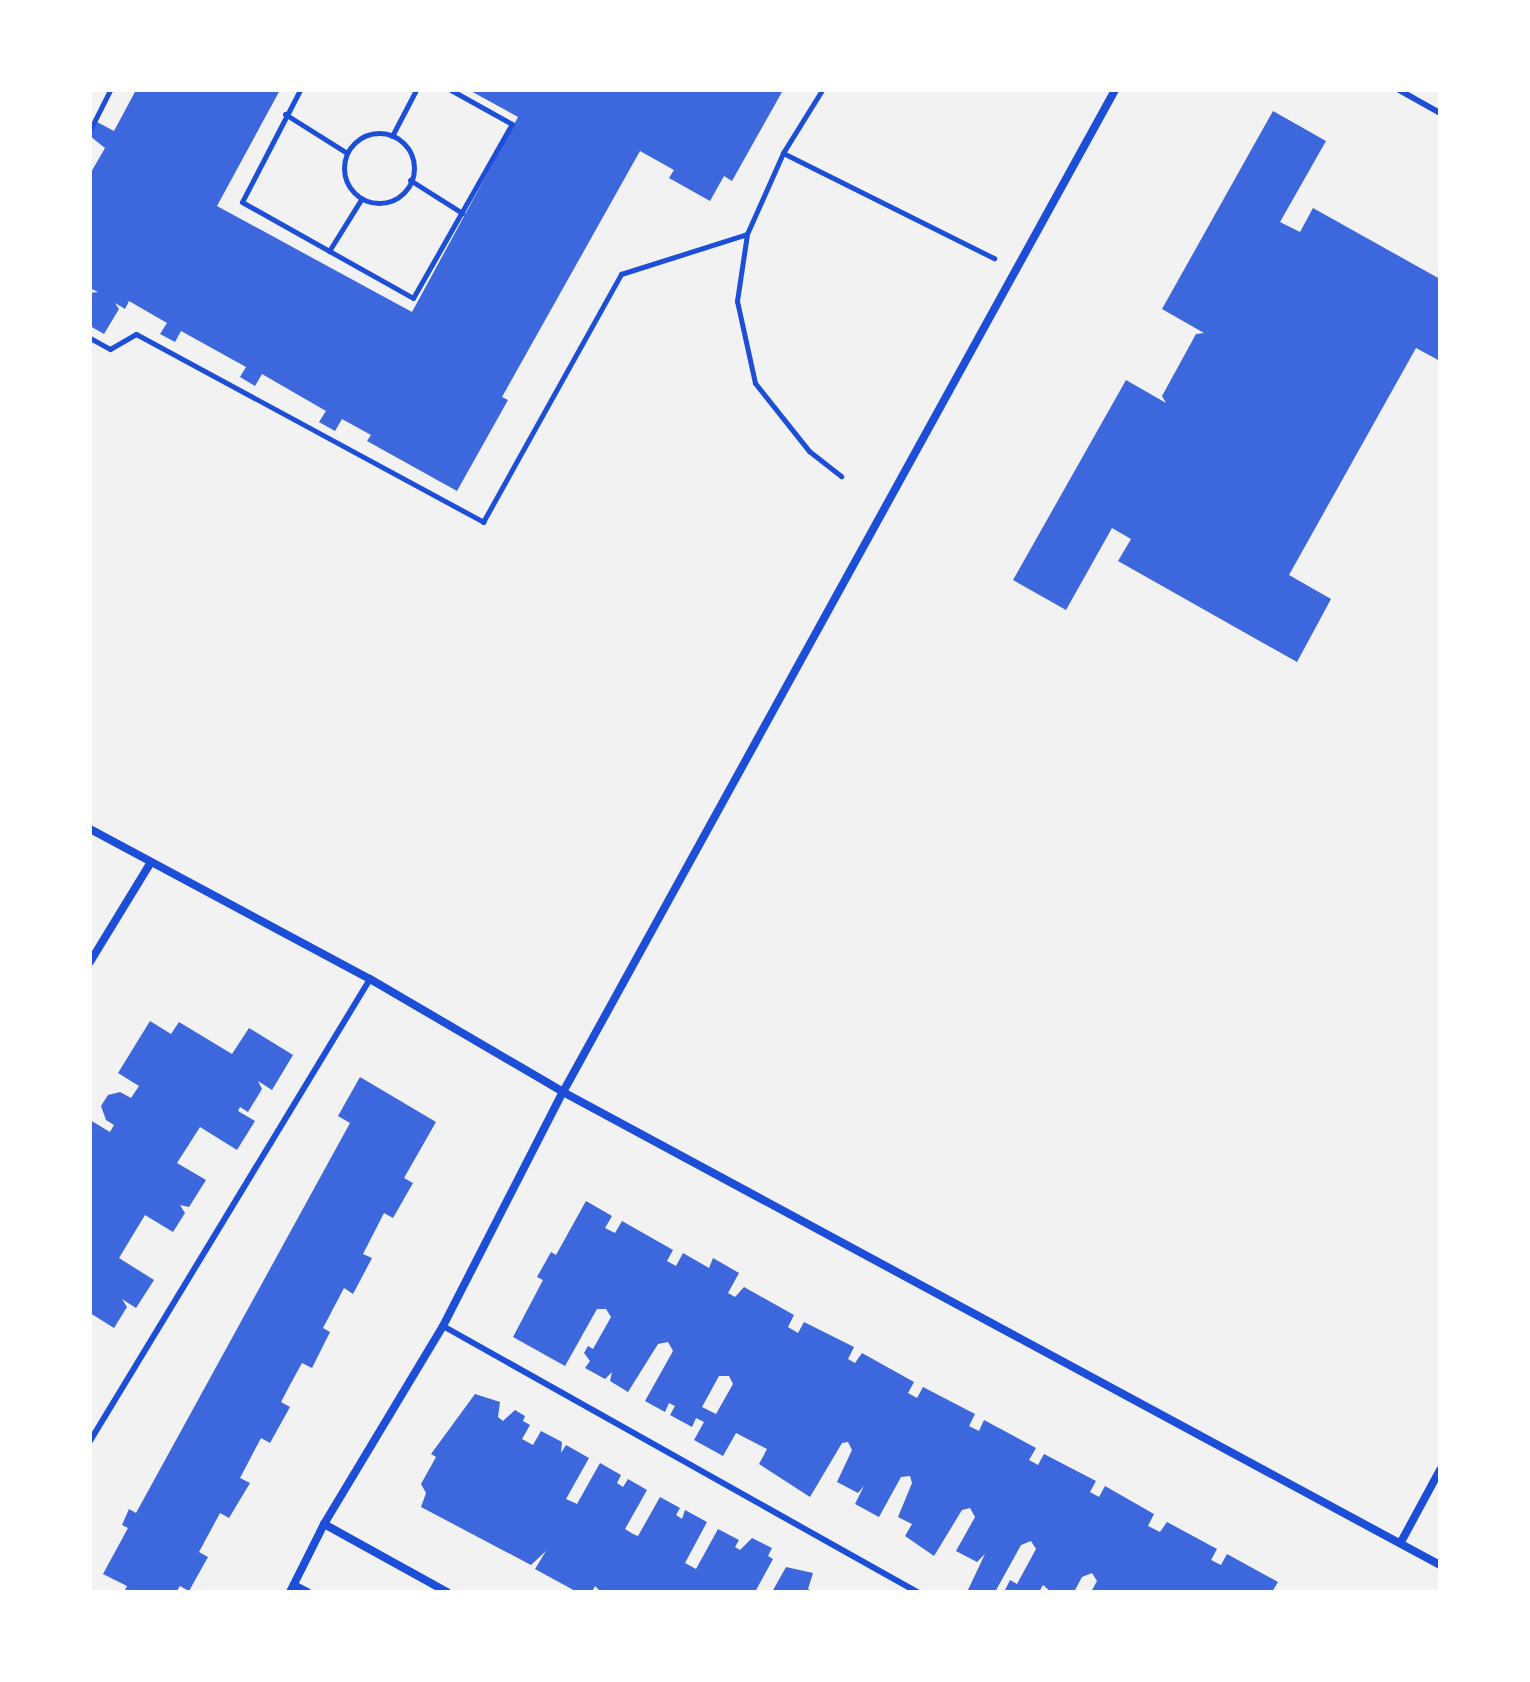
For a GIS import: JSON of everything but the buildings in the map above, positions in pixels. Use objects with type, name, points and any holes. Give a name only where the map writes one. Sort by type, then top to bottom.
[{"type":"street","points":[[307,1592],[292,1588],[324,1524],[443,1326],[563,1092],[1115,90]]},
{"type":"street","points":[[90,829],[370,979],[563,1092],[1440,1565]]},
{"type":"street","points":[[90,962],[151,862]]},
{"type":"street","points":[[1401,1542],[1440,1470]]},
{"type":"street","points":[[324,1524],[447,1592]]},
{"type":"lane","points":[[1399,90],[1440,113]]},
{"type":"lane","points":[[90,1441],[370,979]]},
{"type":"lane","points":[[443,1326],[917,1592]]},
{"type":"path","points":[[90,130],[110,90]]},
{"type":"path","points":[[300,90],[242,202],[413,298],[512,124],[451,90]]},
{"type":"path","points":[[392,136],[416,90]]},
{"type":"path","points":[[822,90],[783,153],[747,234],[737,301],[755,383],[809,451],[841,476]]},
{"type":"path","points":[[285,114],[347,153]]},
{"type":"path","points":[[392,136],[407,143],[417,164],[403,196],[378,203],[362,198],[347,188],[343,164],[347,153],[358,138],[392,136]]},
{"type":"path","points":[[783,153],[1017,268]]},
{"type":"path","points":[[410,180],[462,213]]},
{"type":"path","points":[[329,251],[362,198]]},
{"type":"path","points":[[90,338],[110,349],[136,334],[483,522],[621,274],[747,234]]}]
